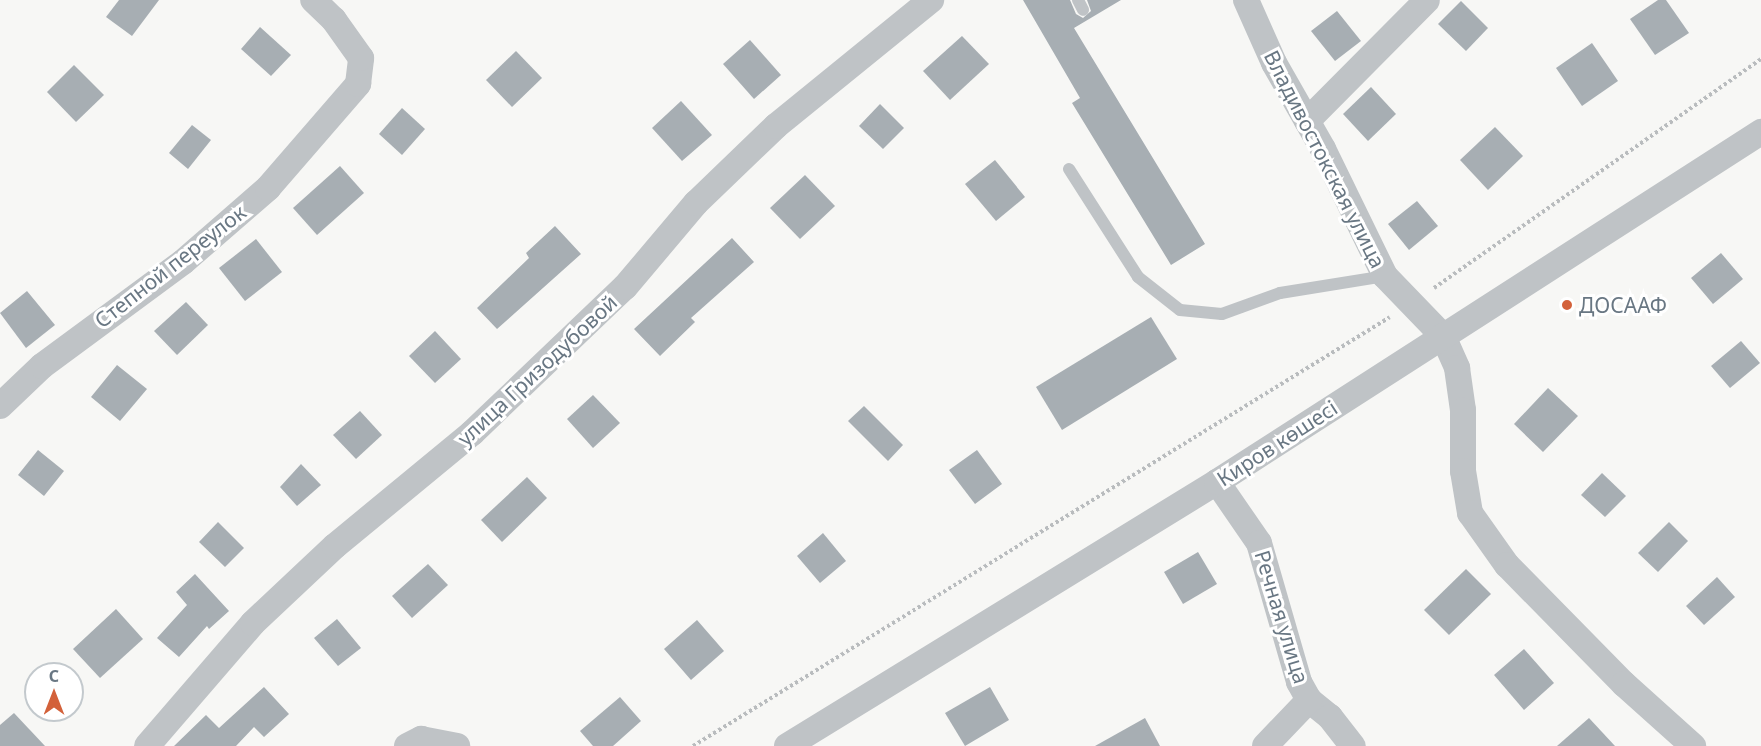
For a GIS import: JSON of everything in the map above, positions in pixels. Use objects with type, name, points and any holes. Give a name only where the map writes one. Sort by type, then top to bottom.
[{"type":"street","name":"Степной переулок","points":[[0,406],[42,366],[183,262],[268,188],[358,84],[362,58],[334,20],[314,0]]},
{"type":"street","name":"улица Гризодубовой","points":[[147,746],[253,623],[335,546],[472,433],[624,287],[696,204],[776,126],[931,0]]},
{"type":"street","name":"Владивостокская улица","points":[[1246,0],[1274,63],[1307,122],[1385,276],[1443,336]]},
{"type":"street","points":[[1307,122],[1428,0]]},
{"type":"street","name":"Киров көшесі","points":[[787,746],[1217,482],[1761,132]]},
{"type":"street","points":[[1443,336],[1457,369],[1462,410],[1463,471],[1470,513],[1507,565],[1624,684],[1693,746]]},
{"type":"street","name":"Речная улица","points":[[1217,482],[1260,543],[1299,682],[1309,700],[1330,717],[1353,746]]},
{"type":"street","points":[[1265,746],[1309,700]]},
{"type":"street","points":[[407,746],[421,740],[457,746]]},
{"type":"lane","points":[[1069,169],[1138,277],[1180,310],[1222,314],[1280,293],[1323,284],[1385,276]]},
{"type":"path","points":[[693,746],[1412,303],[1761,58]]},
{"type":"building","points":[[119,0],[159,0],[132,36],[106,17]]},
{"type":"building","points":[[1023,0],[1070,0],[1076,14],[1083,18],[1091,11],[1087,0],[1121,0],[1074,28],[1205,244],[1171,265],[1072,103],[1080,98]]},
{"type":"building","points":[[1658,0],[1666,0],[1689,33],[1655,55],[1630,19]]},
{"type":"building","points":[[1461,1],[1488,28],[1466,51],[1438,24]]},
{"type":"building","points":[[1337,11],[1361,41],[1335,61],[1311,31]]},
{"type":"building","points":[[260,27],[291,55],[271,76],[241,49]]},
{"type":"building","points":[[962,36],[989,64],[950,100],[923,71]]},
{"type":"building","points":[[750,40],[781,75],[754,99],[723,64]]},
{"type":"building","points":[[1592,43],[1618,81],[1582,106],[1556,68]]},
{"type":"building","points":[[516,51],[542,78],[512,107],[486,80]]},
{"type":"building","points":[[74,65],[104,95],[76,122],[47,92]]},
{"type":"building","points":[[1371,87],[1396,114],[1368,141],[1343,114]]},
{"type":"building","points":[[681,101],[712,135],[682,161],[652,128]]},
{"type":"building","points":[[880,104],[904,128],[883,149],[859,126]]},
{"type":"building","points":[[402,108],[425,129],[402,155],[379,134]]},
{"type":"building","points":[[192,125],[211,140],[188,169],[169,153]]},
{"type":"building","points":[[1495,127],[1523,156],[1488,190],[1460,160]]},
{"type":"building","points":[[995,160],[1025,197],[996,221],[965,184]]},
{"type":"building","points":[[340,166],[364,193],[317,235],[293,208]]},
{"type":"building","points":[[805,175],[835,206],[800,239],[770,208]]},
{"type":"building","points":[[1417,201],[1438,226],[1409,250],[1388,224]]},
{"type":"building","points":[[555,226],[581,254],[497,329],[477,308],[529,258],[526,253]]},
{"type":"building","points":[[732,238],[754,262],[691,318],[695,322],[660,356],[634,329]]},
{"type":"building","points":[[256,239],[282,272],[245,301],[219,268]]},
{"type":"building","points":[[1721,253],[1743,279],[1713,304],[1691,278]]},
{"type":"building","points":[[27,291],[55,325],[26,348],[0,313]]},
{"type":"building","points":[[186,302],[208,325],[177,355],[154,331]]},
{"type":"building","points":[[1151,317],[1177,359],[1062,430],[1036,387]]},
{"type":"building","points":[[435,331],[461,359],[435,383],[409,356]]},
{"type":"building","points":[[1741,341],[1760,363],[1730,388],[1711,366]]},
{"type":"building","points":[[117,365],[147,389],[120,421],[91,397]]},
{"type":"building","points":[[1548,388],[1578,416],[1543,452],[1514,424]]},
{"type":"building","points":[[593,395],[620,423],[593,448],[567,419]]},
{"type":"building","points":[[864,406],[903,445],[888,461],[848,421]]},
{"type":"building","points":[[360,411],[382,435],[356,459],[333,435]]},
{"type":"building","points":[[38,450],[64,471],[44,496],[18,475]]},
{"type":"building","points":[[977,450],[1002,484],[975,504],[949,470]]},
{"type":"building","points":[[301,464],[321,485],[297,506],[280,487]]},
{"type":"building","points":[[1602,473],[1626,496],[1605,517],[1581,495]]},
{"type":"building","points":[[527,477],[547,498],[502,542],[481,520]]},
{"type":"building","points":[[218,522],[244,548],[225,567],[199,542]]},
{"type":"building","points":[[1669,522],[1688,541],[1658,572],[1638,553]]},
{"type":"building","points":[[823,533],[846,561],[820,583],[797,556]]},
{"type":"building","points":[[1198,552],[1217,584],[1183,604],[1164,572]]},
{"type":"building","points":[[428,564],[448,585],[412,618],[392,596]]},
{"type":"building","points":[[1466,569],[1491,594],[1449,635],[1424,610]]},
{"type":"building","points":[[195,574],[229,611],[209,629],[207,626],[179,657],[157,638],[187,605],[176,592]]},
{"type":"building","points":[[1717,577],[1735,597],[1704,625],[1686,606]]},
{"type":"building","points":[[116,609],[143,639],[100,678],[73,649]]},
{"type":"building","points":[[337,619],[361,648],[338,666],[314,638]]},
{"type":"building","points":[[697,620],[724,651],[691,680],[664,649]]},
{"type":"building","points":[[1524,649],[1554,683],[1524,710],[1494,675]]},
{"type":"building","points":[[264,687],[289,714],[264,737],[254,727],[236,746],[174,746],[206,715],[219,728]]},
{"type":"building","points":[[990,687],[1009,720],[965,746],[945,713]]},
{"type":"building","points":[[620,697],[641,721],[613,746],[593,746],[580,731]]},
{"type":"building","points":[[14,713],[45,746],[0,746],[0,725]]},
{"type":"building","points":[[1145,718],[1160,746],[1095,746]]},
{"type":"building","points":[[1589,718],[1615,746],[1557,746]]},
{"type":"place","name":"ДОСААФ","points":[[1567,305]]}]
